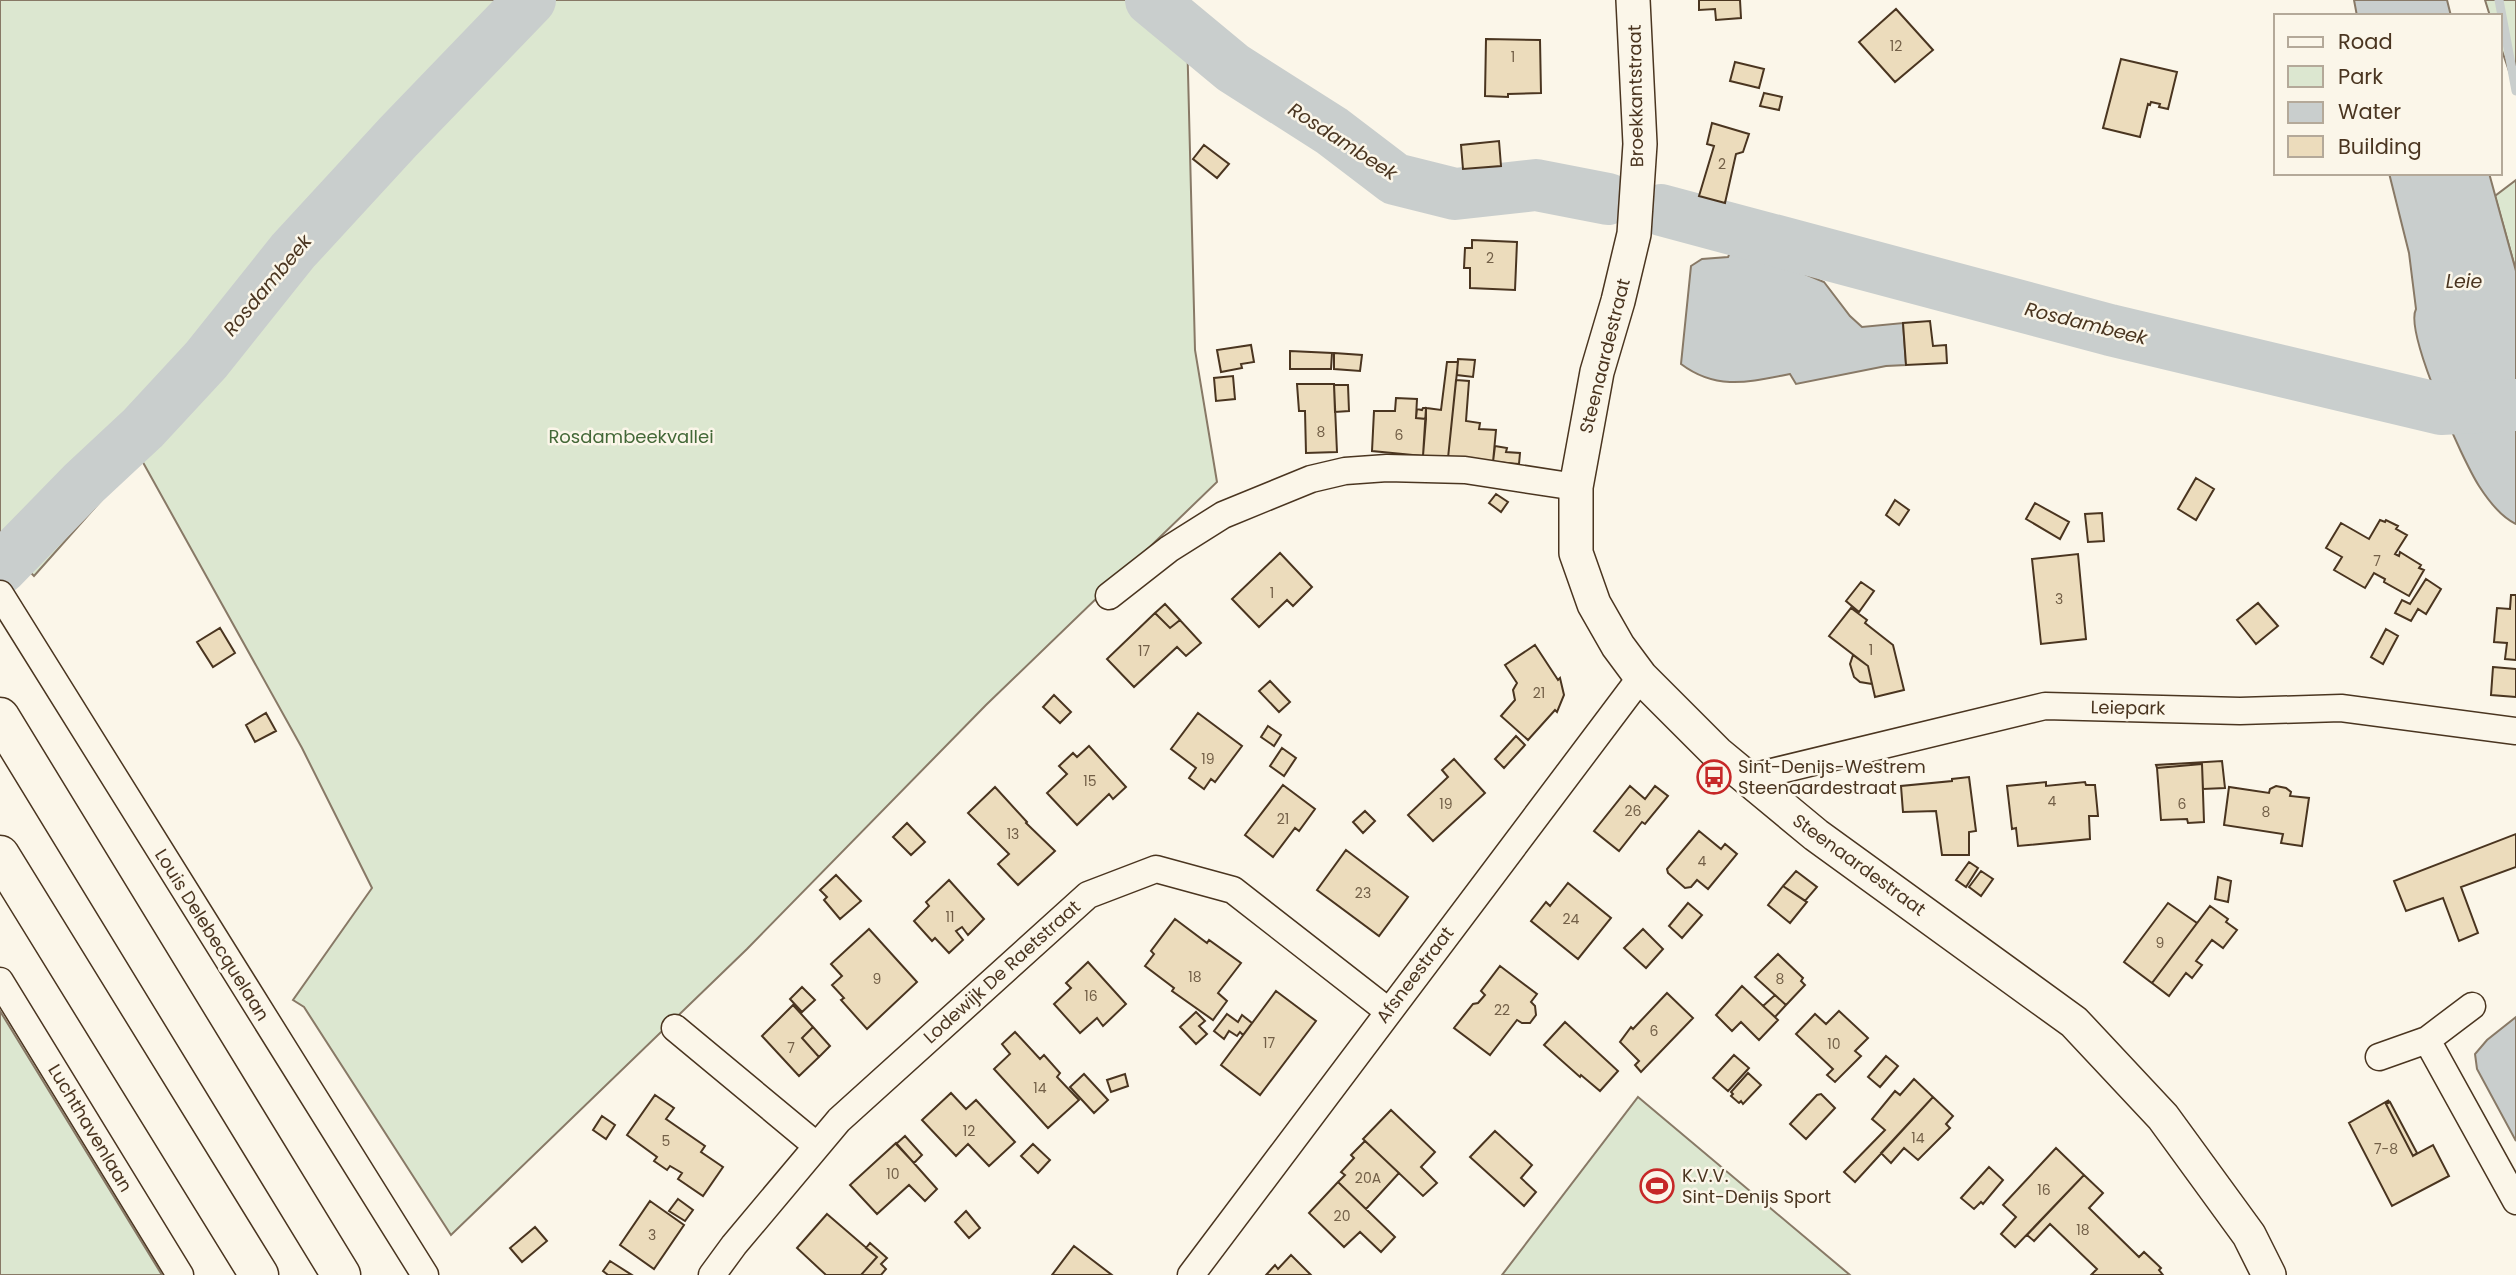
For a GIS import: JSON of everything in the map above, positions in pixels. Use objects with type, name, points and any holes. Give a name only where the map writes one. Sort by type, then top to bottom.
[{"type":"highway","points":[[0,717],[341,1275]]},
{"type":"highway","points":[[0,855],[259,1275]]},
{"type":"street","name":"Broekkantstraat","points":[[1633,0],[1640,144],[1634,234]]},
{"type":"street","name":"Steenaardestraat","points":[[1634,234],[1597,372],[1576,487],[1576,553],[1594,604],[1618,646],[1641,677],[1717,752],[1816,835],[2074,1022],[2163,1116],[2249,1235],[2269,1275]]},
{"type":"street","points":[[1109,596],[1169,549],[1223,515],[1311,479],[1345,471],[1400,468],[1465,470],[1576,487]]},
{"type":"street","name":"Louis Delebecquelaan","points":[[0,594],[425,1275]]},
{"type":"street","name":"Afsneestraat","points":[[1191,1275],[1641,677]]},
{"type":"street","name":"Leiepark","points":[[1747,778],[2045,706],[2240,711],[2341,708],[2516,731]]},
{"type":"street","name":"Lodewijk De Raetstraat","points":[[712,1275],[839,1120],[1087,895],[1156,869],[1233,890],[1388,1011]]},
{"type":"street","name":"Luchthavenlaan","points":[[0,981],[180,1275]]},
{"type":"street","points":[[2379,1057],[2427,1040],[2472,1006]]},
{"type":"street","points":[[675,1028],[817,1146]]},
{"type":"street","points":[[2427,1040],[2516,1201]]},
{"type":"green space","name":"Rosdambeekvallei","points":[[0,0],[1144,0],[1187,33],[1195,350],[1217,482],[986,705],[747,949],[451,1235],[304,1007],[293,1000],[372,888],[302,748],[140,457],[34,576],[0,541]]},
{"type":"green space","points":[[2485,0],[2516,0],[2516,91],[2502,51],[2502,14],[2489,14]]},
{"type":"green space","points":[[2516,180],[2516,271],[2495,196]]},
{"type":"green space","points":[[0,1011],[162,1275],[0,1275]]},
{"type":"green space","name":"K.V.V. Sint-Denijs Sport","points":[[1638,1097],[1850,1275],[1502,1275]]},
{"type":"water","points":[[2354,0],[2447,0],[2450,14],[2357,14]]},
{"type":"water","name":"Leie","points":[[2390,175],[2490,175],[2516,271],[2516,524],[2500,513],[2479,486],[2437,397],[2419,343],[2409,253]]},
{"type":"water","points":[[1733,247],[1806,264],[1805,274],[1824,282],[1862,327],[1903,323],[1906,365],[1886,366],[1796,384],[1790,374],[1734,382],[1694,373],[1681,364],[1691,266],[1702,259],[1728,257]]},
{"type":"water","points":[[2516,1017],[2516,1141],[2477,1069],[2475,1054],[2487,1040]]},
{"type":"building","points":[[1699,0],[1740,0],[1741,18],[1716,20],[1715,9],[1699,10]]},
{"type":"building","points":[[1896,9],[1933,50],[1895,82],[1859,42]]},
{"type":"building","points":[[1486,39],[1540,40],[1541,93],[1508,94],[1508,97],[1485,96]]},
{"type":"building","points":[[2121,59],[2177,72],[2168,109],[2159,107],[2160,104],[2148,104],[2140,137],[2103,128]]},
{"type":"building","points":[[1735,62],[1764,69],[1759,88],[1730,81]]},
{"type":"building","points":[[1764,93],[1782,97],[1779,110],[1760,106]]},
{"type":"building","points":[[1712,123],[1749,134],[1743,152],[1736,154],[1725,203],[1699,196],[1714,146],[1707,144]]},
{"type":"building","points":[[1499,141],[1501,166],[1463,169],[1461,145]]},
{"type":"building","points":[[1204,145],[1229,164],[1217,178],[1193,159]]},
{"type":"building","points":[[1472,240],[1517,242],[1515,290],[1470,288],[1470,268],[1464,268],[1465,248],[1472,248]]},
{"type":"building","points":[[1930,321],[1933,346],[1946,345],[1947,363],[1906,365],[1903,323]]},
{"type":"building","points":[[1251,345],[1254,362],[1241,364],[1242,368],[1221,372],[1217,350]]},
{"type":"building","points":[[1290,351],[1332,353],[1331,369],[1290,369]]},
{"type":"building","points":[[1334,353],[1362,355],[1360,371],[1334,369]]},
{"type":"building","points":[[1458,359],[1475,360],[1473,377],[1457,375]]},
{"type":"building","points":[[1447,362],[1458,362],[1448,458],[1423,456],[1426,408],[1441,410]]},
{"type":"building","points":[[1233,376],[1235,399],[1216,401],[1214,378]]},
{"type":"building","points":[[1456,380],[1469,381],[1466,421],[1480,423],[1479,429],[1496,430],[1493,462],[1448,458]]},
{"type":"building","points":[[1297,384],[1334,384],[1337,452],[1306,453],[1305,411],[1299,411]]},
{"type":"building","points":[[1334,385],[1348,385],[1349,411],[1335,412]]},
{"type":"building","points":[[1396,398],[1417,399],[1416,418],[1426,419],[1423,456],[1372,451],[1374,411],[1395,411]]},
{"type":"building","points":[[1426,408],[1426,419],[1416,418],[1417,409]]},
{"type":"building","points":[[1495,446],[1507,448],[1506,452],[1520,453],[1519,464],[1493,462]]},
{"type":"building","points":[[2196,478],[2214,489],[2196,520],[2178,509]]},
{"type":"building","points":[[1496,494],[1508,502],[1501,512],[1489,503]]},
{"type":"building","points":[[1895,500],[1909,510],[1899,525],[1886,515]]},
{"type":"building","points":[[2035,503],[2069,522],[2060,539],[2026,519]]},
{"type":"building","points":[[2102,513],[2104,541],[2088,542],[2085,514]]},
{"type":"building","points":[[2380,520],[2398,526],[2396,529],[2407,535],[2395,554],[2399,556],[2400,552],[2421,565],[2419,568],[2424,570],[2409,596],[2374,573],[2365,588],[2334,570],[2342,557],[2326,548],[2341,523],[2369,539]]},
{"type":"building","points":[[1280,553],[1312,587],[1293,606],[1287,600],[1259,627],[1232,599]]},
{"type":"building","points":[[2078,554],[2086,639],[2041,644],[2032,559]]},
{"type":"building","points":[[2426,579],[2441,589],[2426,614],[2418,609],[2411,621],[2395,613],[2402,600],[2410,604]]},
{"type":"building","points":[[1861,582],[1874,591],[1859,612],[1846,601]]},
{"type":"building","points":[[2511,595],[2516,595],[2516,660],[2505,659],[2507,643],[2494,642],[2497,608],[2510,609]]},
{"type":"building","points":[[2258,603],[2278,626],[2256,644],[2237,620]]},
{"type":"building","points":[[1165,604],[1180,620],[1170,628],[1155,613]]},
{"type":"building","points":[[1851,608],[1893,645],[1904,690],[1875,697],[1868,666],[1829,636]]},
{"type":"building","points":[[1155,613],[1170,628],[1180,620],[1201,643],[1186,656],[1177,647],[1134,687],[1107,659]]},
{"type":"building","points":[[220,628],[235,653],[213,667],[197,642]]},
{"type":"building","points":[[2386,629],[2398,636],[2383,664],[2371,657]]},
{"type":"building","points":[[1535,645],[1558,680],[1560,678],[1564,695],[1557,712],[1555,710],[1528,740],[1501,716],[1515,700],[1513,690],[1517,683],[1505,665]]},
{"type":"building","points":[[1853,655],[1868,666],[1872,684],[1860,682],[1854,677],[1850,664]]},
{"type":"building","points":[[2493,667],[2516,669],[2516,697],[2491,695]]},
{"type":"building","points":[[1270,681],[1290,702],[1279,712],[1259,691]]},
{"type":"building","points":[[1054,695],[1071,712],[1060,723],[1043,707]]},
{"type":"building","points":[[266,713],[276,731],[255,742],[246,725]]},
{"type":"building","points":[[1198,713],[1242,746],[1215,782],[1211,779],[1204,789],[1189,778],[1196,768],[1171,749]]},
{"type":"building","points":[[1268,726],[1281,735],[1274,746],[1261,737]]},
{"type":"building","points":[[1516,736],[1525,745],[1504,768],[1495,759]]},
{"type":"building","points":[[1089,746],[1126,787],[1113,799],[1109,794],[1077,825],[1047,793],[1067,774],[1059,766],[1073,753],[1077,757]]},
{"type":"building","points":[[1282,748],[1296,758],[1284,776],[1270,766]]},
{"type":"building","points":[[1454,759],[1485,793],[1433,841],[1408,815],[1448,777],[1442,770]]},
{"type":"building","points":[[2222,761],[2225,788],[2203,789],[2202,764],[2157,768],[2156,765]]},
{"type":"building","points":[[2202,764],[2204,822],[2188,823],[2187,819],[2161,820],[2157,768]]},
{"type":"building","points":[[1969,777],[1976,831],[1969,832],[1969,855],[1942,855],[1936,811],[1903,812],[1901,786]]},
{"type":"building","points":[[2046,782],[2046,786],[2085,782],[2086,785],[2095,785],[2098,816],[2089,816],[2090,839],[2018,846],[2016,828],[2012,829],[2007,786]]},
{"type":"building","points":[[1283,785],[1315,809],[1299,831],[1295,828],[1273,857],[1245,835]]},
{"type":"building","points":[[1630,786],[1645,799],[1655,786],[1668,796],[1645,824],[1642,822],[1619,851],[1594,831]]},
{"type":"building","points":[[2276,786],[2286,788],[2291,792],[2290,796],[2309,798],[2302,846],[2281,843],[2283,834],[2224,825],[2229,787],[2269,793],[2270,789]]},
{"type":"building","points":[[995,787],[1055,851],[1018,885],[998,864],[1009,854],[968,813]]},
{"type":"building","points":[[1365,811],[1375,821],[1363,833],[1353,822]]},
{"type":"building","points":[[907,823],[925,842],[911,855],[893,837]]},
{"type":"building","points":[[1699,831],[1721,849],[1725,844],[1737,854],[1708,889],[1697,880],[1691,887],[1685,888],[1667,869]]},
{"type":"building","points":[[2516,834],[2516,867],[2461,887],[2478,933],[2459,941],[2443,898],[2406,911],[2394,881]]},
{"type":"building","points":[[1346,850],[1408,897],[1379,936],[1317,890]]},
{"type":"building","points":[[1969,862],[1978,868],[1966,887],[1956,880]]},
{"type":"building","points":[[1796,871],[1817,887],[1805,901],[1783,886]]},
{"type":"building","points":[[1981,871],[1993,879],[1981,896],[1969,887]]},
{"type":"building","points":[[836,875],[861,901],[840,919],[824,900],[827,897],[820,890]]},
{"type":"building","points":[[2218,877],[2231,881],[2228,902],[2215,899]]},
{"type":"building","points":[[949,880],[984,919],[968,935],[962,927],[956,931],[963,940],[949,953],[935,938],[932,941],[914,921],[929,906],[926,902]]},
{"type":"building","points":[[1568,883],[1611,918],[1578,959],[1531,921],[1546,902],[1550,906]]},
{"type":"building","points":[[1783,886],[1807,902],[1790,923],[1768,905]]},
{"type":"building","points":[[1688,903],[1702,915],[1682,938],[1669,926]]},
{"type":"building","points":[[2168,903],[2197,923],[2152,983],[2124,962]]},
{"type":"building","points":[[2210,906],[2228,919],[2226,922],[2237,930],[2223,948],[2212,940],[2196,961],[2202,965],[2192,978],[2186,973],[2169,996],[2152,983]]},
{"type":"building","points":[[1175,919],[1207,943],[1209,940],[1241,963],[1218,993],[1227,1001],[1213,1020],[1172,991],[1174,988],[1145,966],[1154,954],[1151,951]]},
{"type":"building","points":[[869,929],[917,982],[867,1029],[841,1000],[844,998],[832,985],[842,976],[831,964]]},
{"type":"building","points":[[1643,929],[1663,949],[1646,968],[1624,948]]},
{"type":"building","points":[[1778,954],[1803,978],[1801,981],[1805,985],[1786,1005],[1755,977]]},
{"type":"building","points":[[1088,962],[1126,1004],[1103,1026],[1097,1018],[1080,1033],[1054,1004],[1071,988],[1066,983]]},
{"type":"building","points":[[1500,966],[1537,994],[1531,1002],[1535,1006],[1536,1015],[1530,1023],[1517,1020],[1490,1055],[1454,1028],[1473,1004],[1478,1003],[1485,995],[1481,991]]},
{"type":"building","points":[[1742,986],[1778,1020],[1759,1040],[1741,1022],[1732,1031],[1716,1015]]},
{"type":"building","points":[[802,987],[815,1000],[802,1012],[790,999]]},
{"type":"building","points":[[1276,991],[1316,1021],[1260,1095],[1221,1065]]},
{"type":"building","points":[[1667,993],[1693,1018],[1641,1072],[1635,1065],[1639,1061],[1620,1042],[1631,1027],[1633,1029]]},
{"type":"building","points":[[1775,995],[1786,1005],[1775,1017],[1763,1006]]},
{"type":"building","points":[[793,1005],[813,1027],[802,1038],[819,1057],[799,1076],[762,1036]]},
{"type":"building","points":[[1839,1011],[1868,1038],[1855,1051],[1861,1056],[1835,1082],[1827,1075],[1833,1069],[1796,1034],[1815,1014],[1826,1024]]},
{"type":"building","points":[[1196,1012],[1205,1021],[1199,1026],[1207,1034],[1196,1044],[1180,1027]]},
{"type":"building","points":[[1227,1014],[1238,1022],[1242,1015],[1252,1023],[1243,1035],[1240,1032],[1237,1036],[1229,1031],[1224,1039],[1214,1031]]},
{"type":"building","points":[[1565,1022],[1618,1071],[1600,1091],[1544,1045]]},
{"type":"building","points":[[813,1027],[830,1046],[819,1057],[802,1038]]},
{"type":"building","points":[[1015,1032],[1040,1059],[1044,1055],[1060,1073],[1057,1077],[1079,1100],[1048,1128],[994,1069],[1010,1054],[1002,1044]]},
{"type":"building","points":[[1734,1055],[1749,1068],[1728,1091],[1713,1078]]},
{"type":"building","points":[[1886,1056],[1898,1066],[1880,1087],[1868,1077]]},
{"type":"building","points":[[1748,1073],[1761,1085],[1743,1104],[1731,1096],[1731,1092]]},
{"type":"building","points":[[1084,1074],[1108,1100],[1094,1113],[1070,1087]]},
{"type":"building","points":[[1125,1074],[1128,1086],[1111,1092],[1107,1080]]},
{"type":"building","points":[[1914,1079],[1933,1097],[1855,1182],[1844,1172],[1885,1130],[1872,1119],[1895,1091],[1900,1095]]},
{"type":"building","points":[[951,1093],[966,1109],[976,1100],[1015,1142],[989,1166],[968,1144],[956,1156],[922,1120]]},
{"type":"building","points":[[1821,1094],[1835,1108],[1806,1139],[1790,1124]]},
{"type":"building","points":[[655,1095],[674,1108],[666,1119],[705,1146],[701,1152],[723,1167],[703,1196],[678,1179],[682,1173],[670,1166],[667,1170],[654,1161],[657,1157],[627,1135]]},
{"type":"building","points":[[1933,1097],[1953,1116],[1946,1124],[1950,1128],[1918,1160],[1904,1148],[1891,1163],[1881,1153]]},
{"type":"building","points":[[2389,1100],[2386,1104],[2413,1156],[2433,1145],[2449,1176],[2392,1206],[2349,1123]]},
{"type":"building","points":[[2390,1102],[2417,1153],[2413,1156],[2386,1104]]},
{"type":"building","points":[[1391,1110],[1435,1152],[1421,1167],[1437,1183],[1423,1196],[1363,1139]]},
{"type":"building","points":[[602,1116],[615,1125],[606,1139],[593,1130]]},
{"type":"building","points":[[1495,1131],[1532,1165],[1521,1178],[1536,1192],[1524,1206],[1470,1157]]},
{"type":"building","points":[[905,1136],[922,1155],[914,1163],[896,1144]]},
{"type":"building","points":[[1365,1141],[1399,1173],[1366,1209],[1338,1182],[1345,1175],[1341,1172],[1354,1158],[1351,1155]]},
{"type":"building","points":[[896,1143],[937,1189],[925,1201],[909,1185],[877,1214],[850,1185]]},
{"type":"building","points":[[1033,1144],[1050,1160],[1038,1173],[1021,1156]]},
{"type":"building","points":[[2056,1148],[2084,1175],[2015,1247],[2001,1234],[2016,1217],[2003,1205]]},
{"type":"building","points":[[1989,1167],[2003,1180],[1983,1204],[1981,1202],[1974,1209],[1961,1198]]},
{"type":"building","points":[[2084,1175],[2103,1193],[2089,1208],[2139,1257],[2144,1252],[2161,1268],[2159,1270],[2163,1275],[2091,1275],[2097,1269],[2050,1224],[2034,1241],[2027,1235]]},
{"type":"building","points":[[1338,1182],[1395,1237],[1381,1252],[1360,1232],[1344,1247],[1309,1213]]},
{"type":"building","points":[[678,1199],[693,1210],[685,1221],[669,1211]]},
{"type":"building","points":[[650,1201],[684,1225],[654,1269],[620,1245]]},
{"type":"building","points":[[966,1211],[980,1228],[969,1238],[955,1222]]},
{"type":"building","points":[[827,1214],[877,1257],[861,1275],[826,1275],[797,1248]]},
{"type":"building","points":[[535,1227],[547,1241],[522,1262],[510,1248]]},
{"type":"building","points":[[870,1243],[887,1258],[881,1264],[886,1269],[881,1275],[861,1275],[877,1257],[866,1248]]},
{"type":"building","points":[[1074,1246],[1112,1275],[1052,1275]]},
{"type":"building","points":[[1291,1255],[1311,1275],[1266,1275],[1275,1265],[1278,1269]]},
{"type":"building","points":[[610,1261],[632,1275],[608,1275],[603,1271]]},
{"type":"waterway","name":"Rosdambeek","points":[[1,568],[84,483],[143,428],[206,360],[293,251],[530,0]]},
{"type":"waterway","name":"Rosdambeek","points":[[1151,0],[1233,68],[1332,131],[1395,179],[1455,194],[1536,185],[1608,199]]},
{"type":"waterway","points":[[2499,0],[2502,14]]},
{"type":"waterway","points":[[2502,16],[2516,91]]},
{"type":"waterway","name":"Rosdambeek","points":[[1661,210],[2110,330],[2441,409],[2516,405]]},
{"type":"waterway","points":[[1772,258],[1775,240]]},
{"type":"place","name":"Sint-Denijs-Westrem Steenaardestraat","points":[[1714,777]]},
{"type":"place","name":"K.V.V. Sint-Denijs Sport","points":[[1657,1186]]}]
